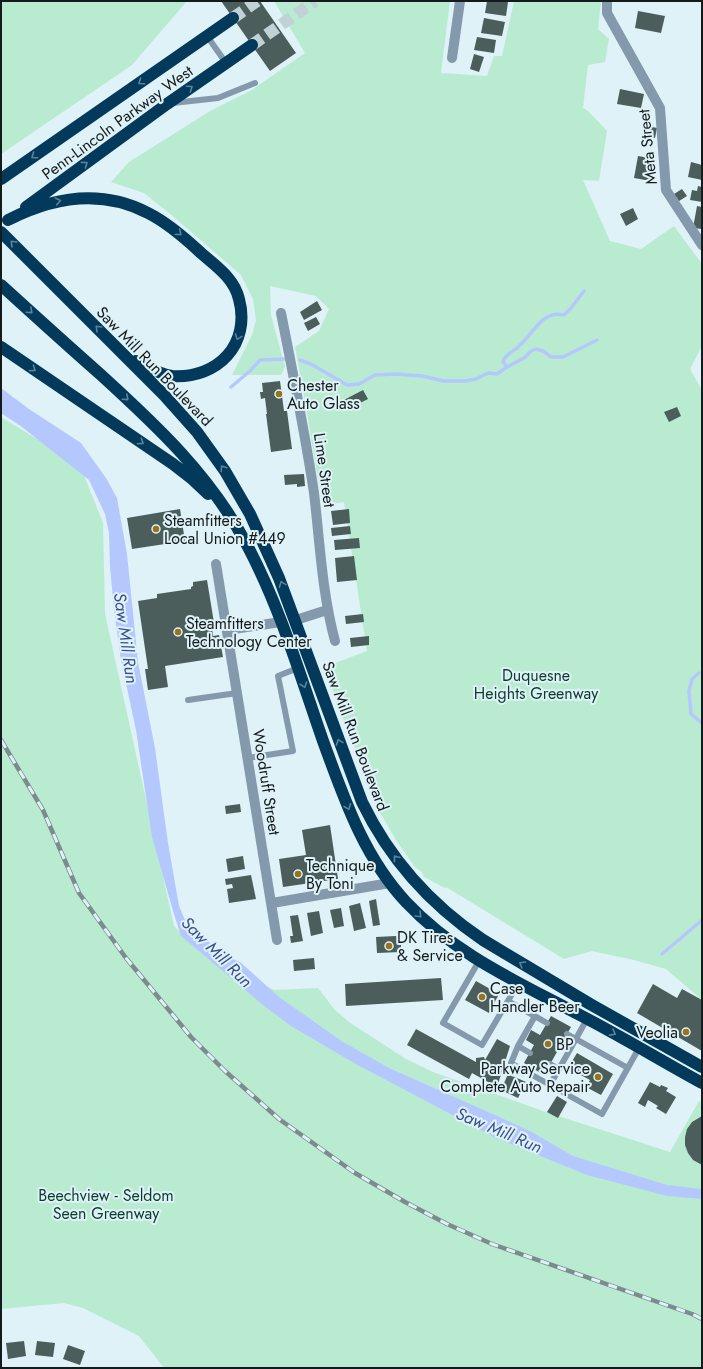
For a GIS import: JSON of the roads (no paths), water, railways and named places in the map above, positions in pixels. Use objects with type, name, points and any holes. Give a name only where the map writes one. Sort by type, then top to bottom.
[{"type":"highway","name":"Penn-Lincoln Parkway West","points":[[1,179],[233,18]]},
{"type":"highway","name":"Penn-Lincoln Parkway West","points":[[5,223],[167,104],[252,45]]},
{"type":"highway","points":[[5,223],[39,206],[62,200],[90,198],[118,202],[148,212],[166,224],[188,241],[230,280],[236,289],[239,298],[242,318],[241,329],[238,340],[232,350],[216,366],[194,375],[172,376],[153,370],[126,356]]},
{"type":"highway","name":"Saw Mill Run Boulevard","points":[[1,232],[181,413],[197,432],[225,471],[239,493],[263,540],[296,620],[362,802],[378,833],[420,888],[452,918],[483,940],[590,1004],[702,1067]]},
{"type":"highway","name":"Saw Mill Run Boulevard","points":[[1,285],[166,436],[203,478],[235,523],[258,567],[281,622],[348,809],[367,848],[390,883],[439,933],[479,961],[588,1019],[702,1083]]},
{"type":"highway","points":[[1,347],[173,464],[207,493],[235,523]]},
{"type":"highway","points":[[390,883],[420,888]]},
{"type":"highway","points":[[675,1068],[702,1089]]},
{"type":"street","points":[[452,58],[460,1]]},
{"type":"street","name":"Meta Street","points":[[608,1],[607,13],[660,108],[666,190],[702,245]]},
{"type":"street","name":"Lime Street","points":[[281,313],[307,449],[314,494],[327,610],[334,641]]},
{"type":"street","name":"Woodruff Street","points":[[216,564],[277,940]]},
{"type":"street","points":[[296,620],[327,610]]},
{"type":"street","points":[[227,630],[281,622]]},
{"type":"street","points":[[272,903],[390,883]]},
{"type":"lane","points":[[207,36],[226,63]]},
{"type":"lane","points":[[167,104],[211,100],[255,83]]},
{"type":"lane","points":[[248,758],[293,751],[278,676],[298,668]]},
{"type":"lane","points":[[188,700],[237,693]]},
{"type":"lane","points":[[479,961],[443,1023],[482,1045],[519,982]]},
{"type":"lane","points":[[508,1001],[546,1023]]},
{"type":"lane","points":[[535,1016],[518,1046],[511,1063],[602,1114],[639,1048]]},
{"type":"lane","points":[[550,1085],[588,1019]]},
{"type":"lane","points":[[567,1034],[628,1068]]},
{"type":"lane","points":[[518,1046],[530,1053]]},
{"type":"lane","points":[[550,1064],[558,1069]]},
{"type":"water","name":"Saw Mill Run","points":[[1,388],[29,409],[81,443],[106,478],[117,498],[127,554],[138,662],[155,748],[168,843],[179,906],[185,920],[223,955],[240,962],[279,997],[343,1042],[389,1068],[530,1131],[573,1156],[667,1185],[702,1189],[702,1199],[667,1196],[587,1175],[494,1137],[354,1063],[291,1026],[263,1005],[181,936],[152,837],[136,730],[121,660],[114,610],[110,567],[109,533],[105,514],[89,480],[22,427],[1,413]]},
{"type":"waterway","points":[[571,308],[584,291]]},
{"type":"waterway","points":[[507,367],[503,362],[505,357],[516,349],[543,320],[556,314],[564,315],[570,309]]},
{"type":"waterway","points":[[589,344],[597,340]]},
{"type":"waterway","points":[[300,360],[311,364],[347,385],[359,384],[375,375],[395,374],[422,376],[444,381],[465,381],[476,379],[488,373],[497,374],[536,349],[543,351],[551,357],[563,357],[587,345]]},
{"type":"waterway","points":[[231,387],[250,371],[260,360],[285,359]]},
{"type":"waterway","points":[[699,673],[692,679],[689,691],[691,714],[702,723]]},
{"type":"waterway","points":[[662,954],[702,920]]},
{"type":"tunnel","points":[[233,18],[257,1]]},
{"type":"tunnel","points":[[252,45],[315,1]]},
{"type":"railway","points":[[1,740],[43,810],[79,893],[126,958],[191,1037],[225,1071],[279,1119],[355,1173],[447,1224],[492,1244],[692,1314],[702,1319]]},
{"type":"place","name":"Chester Auto Glass","points":[[279,394]]},
{"type":"place","name":"Steamfitters Local Union #449","points":[[156,529]]},
{"type":"place","name":"Steamfitters Technology Center","points":[[178,632]]},
{"type":"place","name":"Technique By Toni","points":[[298,874]]},
{"type":"place","name":"DK Tires & Service","points":[[389,946]]},
{"type":"place","name":"Case Handler Beer","points":[[482,997]]},
{"type":"place","name":"Veolia","points":[[686,1032]]},
{"type":"place","name":"BP","points":[[548,1044]]},
{"type":"place","name":"Parkway Service Complete Auto Repair","points":[[598,1077]]},
{"type":"park label","name":"Duquesne Heights Greenway","points":[[536,684]]},
{"type":"park label","name":"Beechview - Seldom Seen Greenway","points":[[106,1204]]}]
